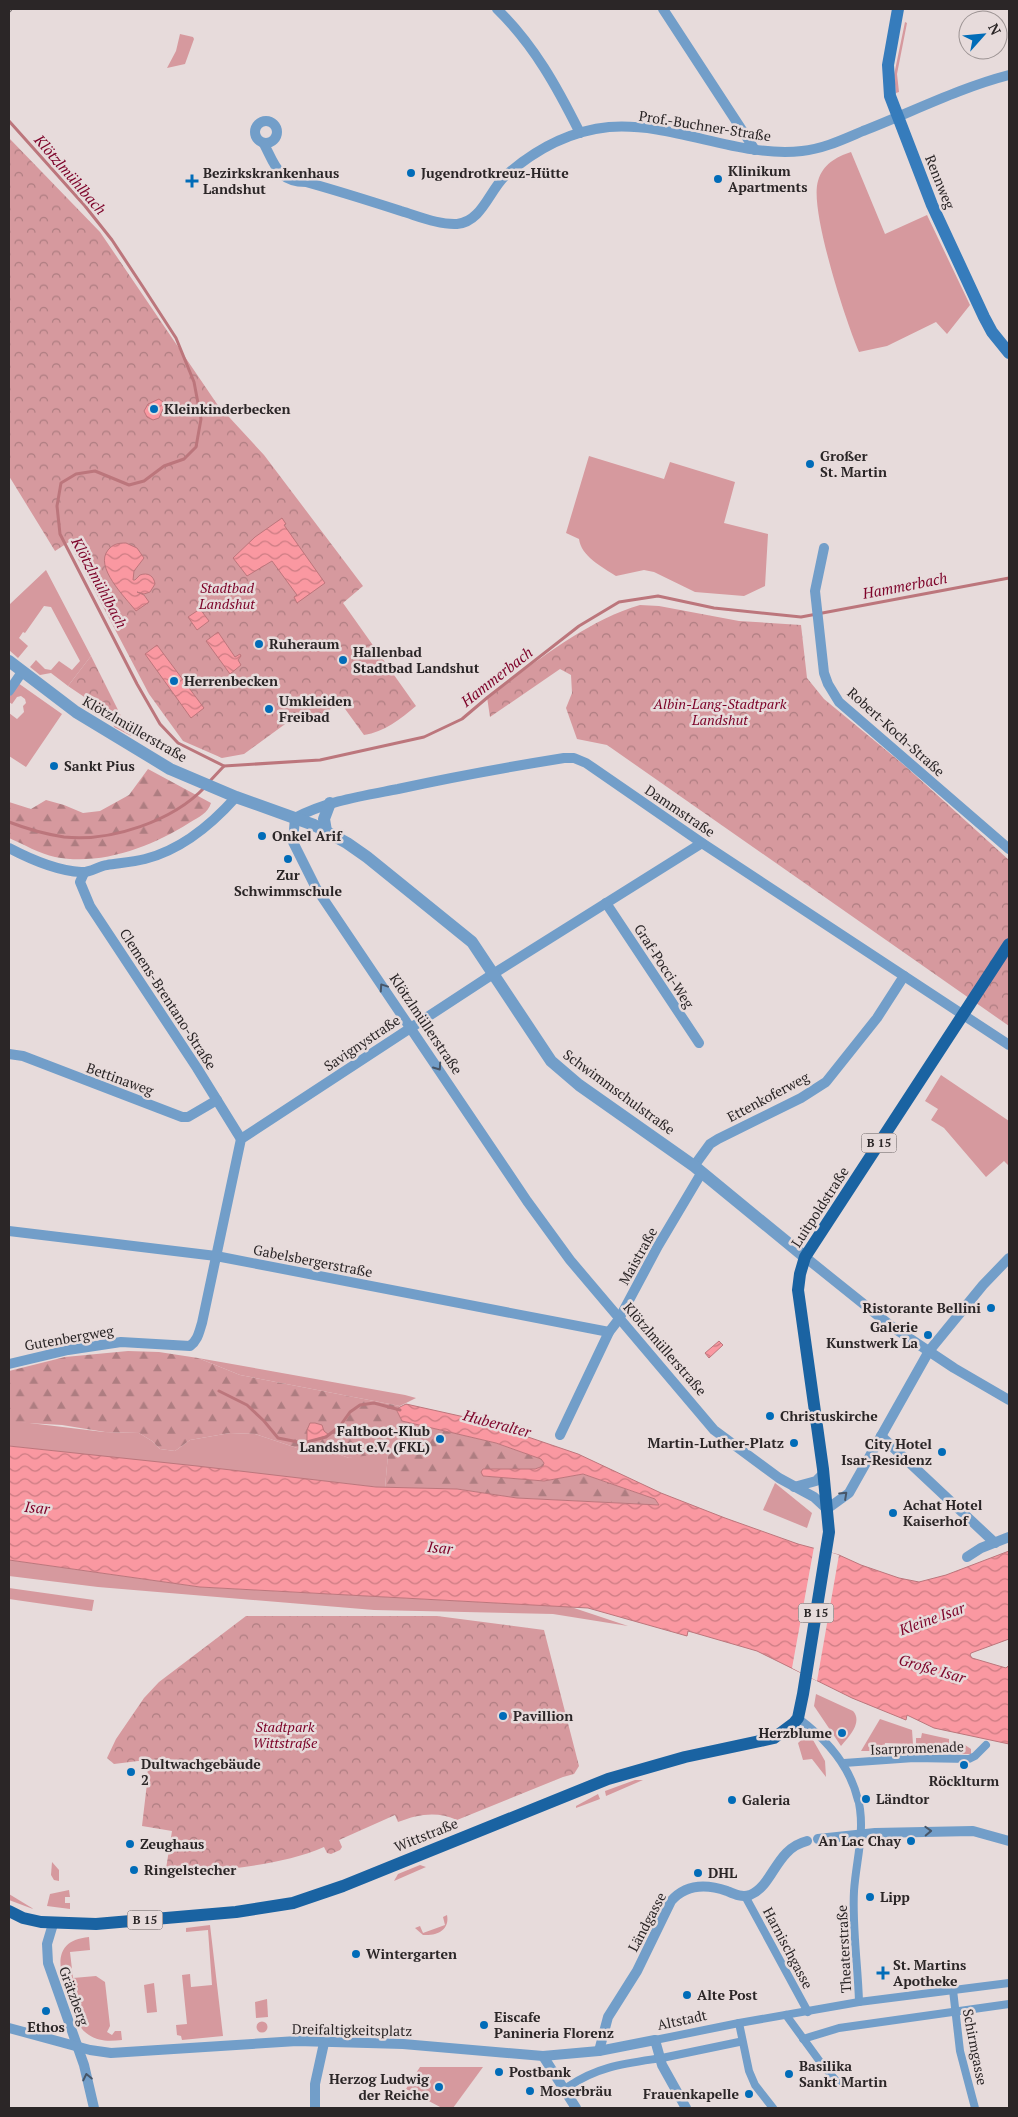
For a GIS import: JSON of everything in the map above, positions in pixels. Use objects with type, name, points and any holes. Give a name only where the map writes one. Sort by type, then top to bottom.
[{"type":"main road","name":"Rennweg","points":[[898,9],[888,64],[887,80],[890,96],[932,205],[984,317],[992,332],[1009,354]]},
{"type":"main road","name":"Luitpoldstraße","points":[[798,1718],[829,1532],[798,1290],[800,1274],[805,1257],[1009,944]]},
{"type":"main road","name":"Wittstraße","points":[[9,1910],[28,1919],[52,1924],[106,1923],[236,1912],[293,1903],[343,1886],[608,1780],[685,1757],[774,1738],[790,1728],[798,1718]]},
{"type":"street","points":[[497,9],[524,38],[540,59],[556,84],[580,133]]},
{"type":"street","points":[[666,10],[755,150]]},
{"type":"street","name":"Prof.-Buchner-Straße","points":[[264,144],[279,172],[290,180],[306,182],[421,216],[459,224],[475,216],[504,178],[536,152],[560,140],[580,133],[609,127],[655,130],[755,150],[788,152],[816,149],[970,87],[1009,75]]},
{"type":"street","name":"Robert-Koch-Straße","points":[[824,548],[815,591],[820,644],[828,684],[839,702],[1009,849]]},
{"type":"street","name":"Klötzlmüllerstraße","points":[[9,661],[76,712],[170,769],[236,797],[295,818],[292,842],[316,888],[527,1201],[570,1260],[714,1430],[794,1487]]},
{"type":"street","points":[[9,691],[22,672]]},
{"type":"street","name":"Dammstraße","points":[[295,818],[317,806],[330,803],[495,769],[574,758],[586,763],[702,843],[1009,1044]]},
{"type":"street","points":[[9,848],[62,869],[84,872],[104,865],[146,858],[185,841],[216,819],[236,797]]},
{"type":"street","points":[[326,831],[324,819],[330,803]]},
{"type":"street","name":"Schwimmschulstraße","points":[[295,818],[348,843],[464,935],[477,948],[551,1061],[576,1083],[698,1169],[891,1326],[1009,1400]]},
{"type":"street","name":"Savignystraße","points":[[241,1139],[410,1027],[702,843]]},
{"type":"street","name":"Clemens-Brentano-Straße","points":[[84,872],[80,882],[90,906],[241,1139]]},
{"type":"street","name":"Graf-Pocci-Weg","points":[[606,904],[698,1043]]},
{"type":"street","name":"Ettenkoferweg","points":[[698,1169],[710,1144],[801,1098],[826,1082],[877,1018],[904,976]]},
{"type":"street","name":"Bettinaweg","points":[[9,1057],[22,1056],[182,1117],[188,1117],[217,1100]]},
{"type":"street","points":[[216,1256],[241,1139]]},
{"type":"street","name":"Maistraße","points":[[560,1435],[609,1332],[619,1319],[698,1169]]},
{"type":"street","name":"Gabelsbergerstraße","points":[[9,1231],[216,1256],[609,1332]]},
{"type":"street","name":"Gutenbergweg","points":[[9,1364],[68,1350],[121,1342],[190,1346],[198,1337],[216,1256]]},
{"type":"street","points":[[794,1487],[814,1497],[827,1509],[848,1493],[929,1351],[982,1284],[1009,1258]]},
{"type":"street","points":[[881,1436],[995,1543]]},
{"type":"street","points":[[794,1487],[816,1482],[823,1474]]},
{"type":"street","points":[[968,1556],[1009,1536]]},
{"type":"street","points":[[798,1718],[809,1726],[844,1763]]},
{"type":"street","name":"Isarpromenade","points":[[844,1763],[907,1758],[969,1759],[974,1757],[986,1745]]},
{"type":"street","name":"Theaterstraße","points":[[844,1763],[859,1801],[862,1834],[854,1890],[853,1934],[859,2002]]},
{"type":"street","points":[[818,1839],[862,1834],[973,1831],[1009,1841]]},
{"type":"street","points":[[745,1896],[752,1894],[761,1886],[790,1849],[807,1841]]},
{"type":"street","name":"Ländgasse","points":[[598,2051],[605,2017],[637,1971],[675,1896],[684,1890],[710,1886],[745,1896]]},
{"type":"street","name":"Harnischgasse","points":[[745,1896],[808,2012]]},
{"type":"street","name":"Grätzberg","points":[[52,1924],[47,1944],[48,1963],[84,2065],[94,2108]]},
{"type":"street","name":"Altstadt","points":[[450,2048],[543,2056],[598,2051],[739,2023],[859,2002],[1009,1982]]},
{"type":"street","name":"Schirmgasse","points":[[953,1990],[960,2051],[975,2108]]},
{"type":"street","points":[[803,2039],[839,2028],[1009,2004]]},
{"type":"street","points":[[786,2016],[839,2084]]},
{"type":"street","points":[[739,2023],[748,2071],[755,2085],[773,2108]]},
{"type":"street","name":"Dreifaltigkeitsplatz","points":[[9,2028],[100,2053],[297,2041],[404,2044],[450,2048]]},
{"type":"street","points":[[655,2040],[662,2065],[686,2108]]},
{"type":"street","points":[[569,2086],[598,2070],[739,2042]]},
{"type":"street","points":[[315,2108],[315,2084],[324,2043]]},
{"type":"street","points":[[543,2056],[576,2108]]},
{"type":"green space","points":[[905,22],[907,23],[897,74],[899,92],[896,93],[894,75]]},
{"type":"green space","points":[[180,34],[193,37],[194,39],[185,64],[167,68],[176,51]]},
{"type":"green space","name":"Stadtbad Landshut","points":[[9,138],[100,232],[217,404],[264,455],[363,586],[343,603],[416,706],[398,720],[385,728],[364,735],[340,702],[320,717],[318,715],[315,717],[318,722],[316,723],[307,713],[292,719],[244,754],[222,758],[183,741],[149,694],[69,542],[55,551],[9,476]]},
{"type":"green space","points":[[851,152],[885,234],[927,215],[970,305],[947,334],[936,322],[887,346],[859,352],[830,266],[819,215],[817,195],[818,181],[823,170],[835,159]]},
{"type":"green space","points":[[589,456],[664,479],[670,462],[735,482],[724,523],[768,534],[765,586],[744,596],[695,592],[654,572],[644,570],[616,576],[599,565],[584,551],[579,539],[566,533]]},
{"type":"green space","points":[[46,570],[91,656],[68,686],[51,673],[40,675],[30,667],[36,660],[45,669],[51,670],[59,661],[72,670],[80,661],[51,607],[44,606],[25,633],[23,632],[19,638],[28,646],[18,658],[9,650],[9,605]]},
{"type":"green space","name":"Albin-Lang-Stadtpark Landshut","points":[[640,605],[659,606],[739,621],[801,625],[807,678],[824,699],[904,765],[1009,860],[1009,1026],[607,745],[577,739],[566,708],[572,693],[571,675],[560,669],[490,717],[487,697],[580,632],[620,612]]},
{"type":"green space","points":[[91,656],[131,736],[114,727],[111,715],[68,686]]},
{"type":"green space","points":[[18,683],[62,714],[26,767],[9,756],[9,713],[17,719],[24,712],[23,706],[26,703],[25,699],[21,696],[17,697],[12,704],[9,702],[9,698]]},
{"type":"green space","points":[[148,769],[211,803],[208,810],[196,819],[158,840],[108,857],[72,859],[49,856],[9,838],[9,802],[31,809],[46,800],[83,813],[100,811],[129,795]]},
{"type":"green space","points":[[941,1075],[1009,1121],[1009,1166],[1004,1161],[986,1177],[944,1128],[931,1120],[938,1109],[925,1101]]},
{"type":"green space","points":[[128,1351],[159,1352],[198,1358],[240,1375],[400,1406],[396,1409],[402,1421],[496,1443],[541,1459],[544,1463],[543,1466],[535,1469],[483,1469],[483,1476],[544,1481],[583,1474],[655,1499],[659,1505],[517,1498],[457,1489],[385,1488],[389,1443],[371,1455],[349,1458],[324,1449],[297,1448],[255,1434],[230,1433],[190,1440],[175,1451],[160,1449],[152,1441],[139,1433],[105,1432],[62,1425],[9,1422],[9,1371],[65,1357]]},
{"type":"green space","points":[[198,1358],[416,1398],[400,1406],[240,1375]]},
{"type":"green space","points":[[9,1422],[104,1432],[139,1433],[152,1441],[160,1449],[175,1451],[190,1440],[230,1433],[255,1434],[297,1448],[324,1449],[349,1458],[381,1448],[389,1443],[385,1488],[9,1446]]},
{"type":"green space","points":[[775,1483],[812,1513],[807,1528],[763,1510]]},
{"type":"green space","points":[[9,1560],[200,1587],[571,1607],[628,1626],[553,1614],[374,1610],[98,1587],[9,1576]]},
{"type":"green space","points":[[9,1588],[94,1600],[92,1611],[9,1599]]},
{"type":"green space","name":"Stadtpark Wittstraße","points":[[246,1616],[437,1616],[544,1630],[579,1766],[574,1774],[457,1820],[442,1815],[428,1815],[398,1822],[395,1815],[339,1840],[342,1847],[331,1854],[327,1853],[324,1847],[306,1854],[267,1863],[165,1875],[172,1831],[142,1826],[148,1775],[146,1760],[114,1764],[107,1758],[116,1739],[144,1698],[159,1682]]},
{"type":"green space","points":[[816,1694],[853,1711],[856,1715],[856,1725],[841,1746],[814,1706]]},
{"type":"green space","points":[[880,1719],[912,1730],[913,1744],[885,1743],[884,1751],[861,1751]]},
{"type":"green space","points":[[809,1733],[825,1761],[826,1777],[812,1759],[803,1760],[798,1743]]},
{"type":"green space","points":[[922,1733],[949,1739],[949,1754],[916,1753],[916,1738],[921,1738]]},
{"type":"green space","points":[[952,1740],[962,1743],[971,1749],[971,1754],[952,1754]]},
{"type":"green space","points":[[635,1780],[643,1780],[606,1796],[605,1791]]},
{"type":"green space","points":[[598,1794],[600,1799],[576,1808],[576,1806]]},
{"type":"green space","points":[[52,1862],[59,1870],[59,1881],[54,1880],[51,1875]]},
{"type":"green space","points":[[420,1865],[426,1867],[394,1881],[398,1874]]},
{"type":"green space","points":[[69,1890],[70,1897],[65,1897],[65,1903],[70,1903],[70,1909],[47,1906],[50,1894]]},
{"type":"green space","points":[[9,1894],[32,1908],[33,1909],[9,1900]]},
{"type":"green space","points":[[447,1915],[446,1925],[438,1933],[423,1935],[415,1928],[420,1926],[423,1933],[445,1925],[443,1917]]},
{"type":"green space","points":[[210,1925],[223,2036],[182,2040],[181,2036],[177,2035],[176,2025],[187,2024],[182,1975],[190,1974],[191,1987],[212,1985],[208,1930],[186,1932],[186,1928]]},
{"type":"green space","points":[[89,1937],[90,1950],[70,1952],[73,1978],[96,1976],[105,1982],[110,2026],[107,2032],[112,2035],[115,2031],[121,2031],[122,2040],[101,2040],[85,2032],[76,2019],[66,1989],[61,1969],[63,1951],[76,1940]]},
{"type":"green space","points":[[154,1983],[157,2012],[147,2013],[144,1985]]},
{"type":"green space","points":[[267,1999],[268,2017],[256,2018],[255,2002]]},
{"type":"green space","points":[[262,2021],[268,2027],[262,2033],[256,2027]]},
{"type":"green space","points":[[420,2067],[483,2067],[453,2108],[442,2108],[406,2089]]},
{"type":"water","name":"Kleinkinderbecken","points":[[159,399],[163,402],[167,416],[164,415],[163,409],[159,418],[153,420],[147,417],[144,411],[148,404]]},
{"type":"water","points":[[282,518],[286,524],[284,525],[325,583],[297,603],[294,597],[297,595],[272,561],[247,576],[233,558],[255,537]]},
{"type":"water","points":[[126,543],[137,548],[144,558],[134,571],[133,580],[140,575],[148,574],[155,584],[150,592],[144,594],[137,592],[144,595],[149,602],[136,611],[113,582],[105,565],[105,557],[108,550],[116,544]]},
{"type":"water","points":[[200,609],[209,621],[197,630],[188,617]]},
{"type":"water","points":[[218,632],[235,657],[240,654],[241,656],[238,660],[241,665],[230,674],[206,641]]},
{"type":"water","name":"Herrenbecken","points":[[157,645],[204,708],[191,718],[145,654]]},
{"type":"water","points":[[719,1341],[723,1345],[709,1358],[705,1353]]},
{"type":"water","points":[[406,1404],[478,1420],[578,1454],[661,1493],[725,1518],[798,1544],[839,1555],[899,1578],[919,1582],[946,1575],[1009,1551],[1009,1639],[970,1655],[972,1658],[1006,1668],[1009,1665],[1009,1744],[934,1728],[907,1715],[906,1720],[852,1698],[757,1651],[688,1631],[687,1636],[588,1608],[200,1587],[9,1560],[9,1446],[376,1487],[457,1489],[517,1498],[659,1505],[655,1499],[583,1474],[544,1481],[483,1476],[481,1472],[483,1469],[535,1469],[543,1466],[544,1463],[541,1459],[496,1443],[402,1421],[396,1409]]},
{"type":"water","points":[[310,1423],[322,1425],[324,1431],[329,1435],[307,1442],[307,1430]]},
{"type":"pier","points":[[814,1547],[839,1555],[817,1681],[792,1668]]},
{"type":"waterway","name":"Klötzlmühlbach","points":[[9,121],[85,206],[112,240],[176,338],[194,382],[201,419],[196,447],[184,459],[164,466],[144,481],[129,485],[95,471],[76,474],[61,483],[57,506],[60,534],[137,684],[160,724],[178,743],[224,766]]},
{"type":"waterway","name":"Hammerbach","points":[[209,782],[224,766],[320,760],[424,737],[462,719],[579,626],[619,602],[658,596],[714,608],[801,617],[1009,578]]},
{"type":"waterway","name":"Hammerbach","points":[[9,822],[36,831],[64,837],[101,836],[140,827],[159,819],[192,799],[205,787]]},
{"type":"waterway","name":"Huberalter","points":[[219,1391],[247,1405],[278,1438],[303,1443],[326,1437],[340,1426],[350,1412],[360,1405],[374,1403],[400,1410]]},
{"type":"place","name":"Jugendrotkreuz-Hütte","points":[[411,173]]},
{"type":"place","name":"Klinikum Apartments","points":[[718,179]]},
{"type":"place","name":"Bezirkskrankenhaus Landshut","points":[[192,181]]},
{"type":"place","name":"Kleinkinderbecken","points":[[154,409]]},
{"type":"place","name":"Großer St. Martin","points":[[810,464]]},
{"type":"place","name":"Ruheraum","points":[[259,644]]},
{"type":"place","name":"Hallenbad Stadtbad Landshut","points":[[343,660]]},
{"type":"place","name":"Herrenbecken","points":[[174,681]]},
{"type":"place","name":"Umkleiden Freibad","points":[[269,709]]},
{"type":"place","name":"Sankt Pius","points":[[54,766]]},
{"type":"place","name":"Onkel Arif","points":[[262,836]]},
{"type":"place","name":"Zur Schwimmschule","points":[[288,859]]},
{"type":"place","name":"Ristorante Bellini","points":[[991,1308]]},
{"type":"place","name":"Galerie Kunstwerk La","points":[[928,1335]]},
{"type":"place","name":"Christuskirche","points":[[770,1416]]},
{"type":"place","name":"Faltboot-Klub Landshut e.V. (FKL)","points":[[440,1439]]},
{"type":"place","name":"Martin-Luther-Platz","points":[[794,1443]]},
{"type":"place","name":"City Hotel Isar-Residenz","points":[[942,1452]]},
{"type":"place","name":"Achat Hotel Kaiserhof","points":[[893,1513]]},
{"type":"place","name":"Pavillion","points":[[503,1716]]},
{"type":"place","name":"Herzblume","points":[[842,1733]]},
{"type":"place","name":"Röcklturm","points":[[964,1765]]},
{"type":"place","name":"Dultwachgebäude 2","points":[[131,1772]]},
{"type":"place","name":"Ländtor","points":[[866,1799]]},
{"type":"place","name":"Galeria","points":[[732,1800]]},
{"type":"place","name":"An Lac Chay","points":[[911,1841]]},
{"type":"place","name":"Zeughaus","points":[[130,1844]]},
{"type":"place","name":"Ringelstecher","points":[[134,1870]]},
{"type":"place","name":"DHL","points":[[698,1873]]},
{"type":"place","name":"Lipp","points":[[870,1897]]},
{"type":"place","name":"Wintergarten","points":[[356,1954]]},
{"type":"place","name":"St. Martins Apotheke","points":[[883,1973]]},
{"type":"place","name":"Alte Post","points":[[687,1995]]},
{"type":"place","name":"Ethos","points":[[46,2011]]},
{"type":"place","name":"Eiscafe Panineria Florenz","points":[[484,2025]]},
{"type":"place","name":"Postbank","points":[[499,2072]]},
{"type":"place","name":"Basilika Sankt Martin","points":[[789,2074]]},
{"type":"place","name":"Herzog Ludwig der Reiche","points":[[439,2087]]},
{"type":"place","name":"Moserbräu","points":[[530,2091]]},
{"type":"place","name":"Frauenkapelle","points":[[749,2094]]},
{"type":"water label","name":"Isar","points":[[37,1508]]},
{"type":"water label","name":"Isar","points":[[440,1548]]},
{"type":"water label","name":"Kleine Isar","points":[[932,1619]]},
{"type":"water label","name":"Große Isar","points":[[932,1669]]}]
